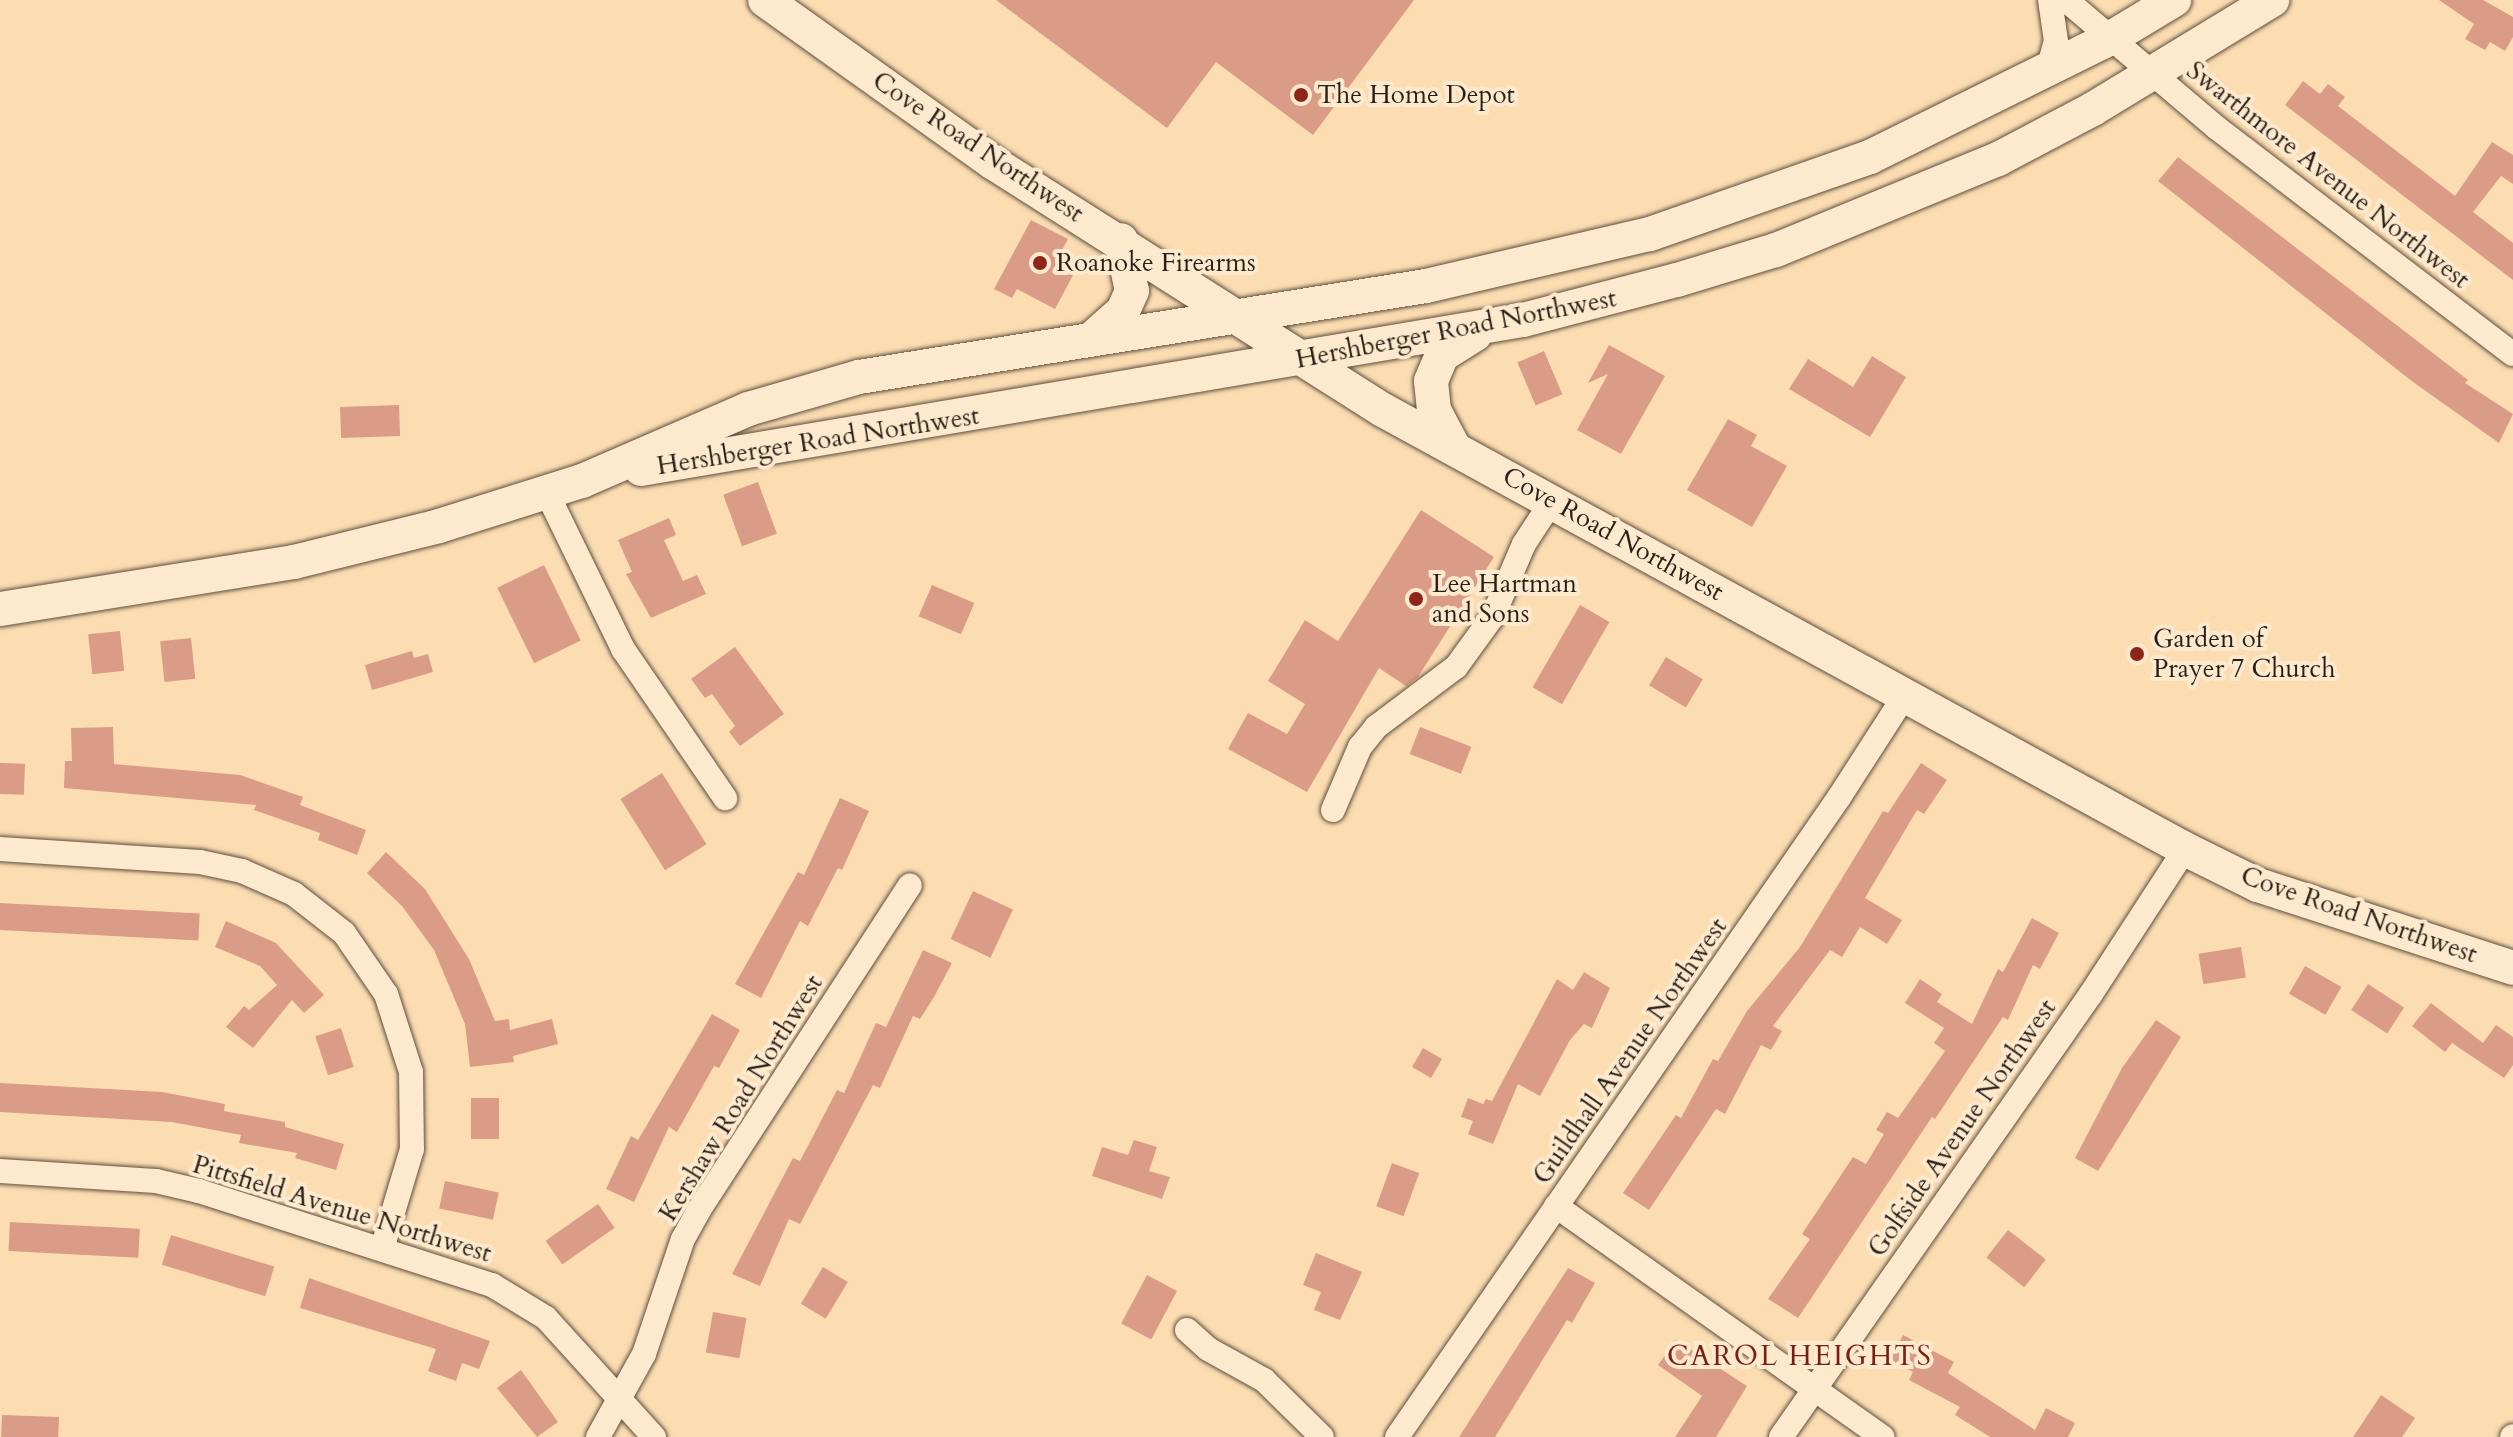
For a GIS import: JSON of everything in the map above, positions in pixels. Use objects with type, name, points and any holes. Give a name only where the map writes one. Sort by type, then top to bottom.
[{"type":"main road","name":"Cove Road Northwest","points":[[765,0],[992,162],[1121,240],[1305,359],[1454,448],[2185,849],[2258,885],[2513,968]]},
{"type":"main road","name":"Hershberger Road Northwest","points":[[0,609],[294,562],[547,493],[792,394],[1095,336],[1426,286],[1650,234],[1870,157],[2111,38],[2174,0]]},
{"type":"main road","name":"Hershberger Road Northwest","points":[[582,481],[1305,359],[1490,326],[1601,301],[1776,250],[1998,159],[2153,74],[2272,0]]},
{"type":"main road","points":[[1095,336],[1123,311],[1132,291],[1121,240]]},
{"type":"main road","points":[[1454,448],[1434,410],[1434,367],[1456,343],[1490,326]]},
{"type":"street","points":[[2048,70],[2056,41],[2050,0]]},
{"type":"street","name":"Swarthmore Avenue Northwest","points":[[2066,0],[2153,74],[2513,354]]},
{"type":"street","points":[[547,493],[629,660],[725,798]]},
{"type":"street","points":[[1333,810],[1360,747],[1376,727],[1456,667],[1493,616],[1524,544],[1552,501]]},
{"type":"street","name":"Guildhall Avenue Northwest","points":[[1397,1437],[1905,695]]},
{"type":"street","points":[[0,849],[200,862],[242,871],[294,894],[344,933],[386,994],[411,1072],[412,1149],[382,1249]]},
{"type":"street","name":"Golfside Avenue Northwest","points":[[1781,1437],[2091,994],[2185,849]]},
{"type":"street","name":"Kershaw Road Northwest","points":[[598,1437],[644,1354],[683,1239],[699,1210],[910,885]]},
{"type":"street","name":"Pittsfield Avenue Northwest","points":[[0,1171],[156,1181],[382,1249],[521,1299],[546,1318],[618,1403],[654,1437]]},
{"type":"street","points":[[1556,1206],[1882,1437]]},
{"type":"street","points":[[1187,1330],[1208,1349],[1264,1380],[1322,1437]]},
{"type":"building","name":"The Home Depot","points":[[996,0],[1414,0],[1313,135],[1216,62],[1167,128]]},
{"type":"building","points":[[2439,0],[2483,0],[2513,17],[2513,37],[2505,51],[2490,42],[2485,50],[2465,39],[2474,24]]},
{"type":"building","points":[[2303,81],[2320,94],[2328,84],[2345,97],[2338,106],[2455,196],[2492,142],[2513,155],[2513,184],[2501,176],[2473,212],[2513,243],[2513,280],[2285,105]]},
{"type":"building","points":[[2178,157],[2468,380],[2465,383],[2513,414],[2499,443],[2413,382],[2158,181]]},
{"type":"building","points":[[1031,220],[1068,239],[1061,252],[1080,262],[1055,309],[1017,289],[1012,298],[994,289]]},
{"type":"building","points":[[1609,345],[1665,376],[1621,454],[1577,430],[1608,374],[1588,383]]},
{"type":"building","points":[[1544,351],[1562,394],[1536,406],[1517,362]]},
{"type":"building","points":[[1872,356],[1906,377],[1870,437],[1789,389],[1808,359],[1853,387]]},
{"type":"building","points":[[399,405],[400,436],[341,438],[340,407]]},
{"type":"building","points":[[1728,419],[1757,435],[1751,446],[1787,466],[1752,527],[1687,490]]},
{"type":"building","points":[[758,482],[777,534],[742,546],[723,495]]},
{"type":"building","points":[[1421,510],[1494,557],[1418,677],[1406,686],[1379,668],[1307,792],[1228,749],[1248,713],[1287,734],[1305,704],[1268,681],[1305,620],[1338,641]]},
{"type":"building","points":[[669,518],[676,535],[664,540],[683,581],[697,575],[706,594],[651,618],[626,574],[632,572],[618,540]]},
{"type":"building","points":[[544,565],[581,640],[534,663],[497,588]]},
{"type":"building","points":[[932,585],[974,603],[961,634],[919,616]]},
{"type":"building","points":[[1580,605],[1609,622],[1562,704],[1532,687]]},
{"type":"building","points":[[120,631],[124,671],[92,674],[88,634]]},
{"type":"building","points":[[191,638],[195,679],[164,682],[160,641]]},
{"type":"building","points":[[735,647],[784,714],[740,746],[729,732],[735,726],[712,694],[705,698],[691,679]]},
{"type":"building","points":[[412,651],[414,658],[428,654],[433,672],[372,690],[365,665]]},
{"type":"building","points":[[1666,657],[1703,679],[1686,707],[1649,685]]},
{"type":"building","points":[[113,727],[114,764],[240,775],[303,797],[300,805],[366,830],[357,855],[318,840],[320,833],[254,810],[256,805],[64,788],[65,761],[72,761],[71,728]]},
{"type":"building","points":[[1420,727],[1471,747],[1461,774],[1410,754]]},
{"type":"building","points":[[0,763],[25,764],[24,795],[0,794]]},
{"type":"building","points":[[1921,763],[1947,780],[1924,814],[1917,810],[1865,898],[1902,920],[1887,944],[1860,927],[1842,957],[1830,950],[1773,1026],[1782,1031],[1771,1050],[1761,1045],[1725,1114],[1716,1109],[1649,1210],[1623,1193],[1676,1115],[1681,1118],[1713,1059],[1718,1061],[1747,1011],[1800,947],[1883,811],[1888,813]]},
{"type":"building","points":[[662,773],[707,844],[665,870],[620,799]]},
{"type":"building","points":[[840,798],[869,811],[842,870],[838,868],[808,926],[800,921],[761,998],[735,984],[798,872],[804,875]]},
{"type":"building","points":[[386,852],[425,889],[469,959],[495,1021],[509,1019],[510,1030],[552,1019],[558,1044],[513,1056],[514,1062],[470,1067],[465,1024],[434,950],[402,906],[367,873]]},
{"type":"building","points":[[973,891],[1013,910],[990,958],[951,939]]},
{"type":"building","points":[[0,903],[200,913],[198,940],[0,930]]},
{"type":"building","points":[[2032,918],[2059,933],[2040,969],[2033,965],[2008,1020],[2003,1017],[1935,1119],[1932,1117],[1798,1318],[1768,1299],[1810,1239],[1802,1234],[1853,1157],[1866,1164],[1884,1134],[1876,1130],[1887,1112],[1898,1118],[1945,1051],[1934,1043],[1944,1028],[1905,1003],[1920,979],[1942,994],[1937,1002],[1972,1024],[1998,969],[2003,972]]},
{"type":"building","points":[[226,921],[276,943],[324,995],[304,1013],[292,1000],[253,1048],[226,1027],[244,1006],[249,1010],[277,985],[260,966],[215,947]]},
{"type":"building","points":[[2241,947],[2246,978],[2203,984],[2199,954]]},
{"type":"building","points":[[923,950],[952,963],[934,997],[920,1019],[913,1016],[880,1088],[873,1085],[800,1224],[789,1219],[760,1286],[732,1274],[793,1158],[800,1161],[837,1090],[844,1093],[876,1023],[886,1027]]},
{"type":"building","points":[[2305,966],[2341,987],[2325,1015],[2289,994]]},
{"type":"building","points":[[1584,972],[1610,988],[1592,1028],[1584,1024],[1570,1040],[1540,1096],[1518,1084],[1493,1144],[1468,1134],[1473,1121],[1461,1117],[1468,1098],[1483,1104],[1486,1099],[1492,1101],[1557,979],[1573,990]]},
{"type":"building","points":[[2368,984],[2404,1007],[2387,1033],[2351,1010]]},
{"type":"building","points":[[2431,1003],[2483,1043],[2496,1025],[2513,1037],[2513,1065],[2504,1078],[2452,1043],[2445,1052],[2412,1026]]},
{"type":"building","points":[[712,1014],[740,1030],[719,1068],[714,1066],[677,1132],[669,1127],[634,1202],[606,1189],[631,1136],[638,1140]]},
{"type":"building","points":[[2156,1020],[2181,1037],[2098,1171],[2075,1158],[2122,1068]]},
{"type":"building","points":[[341,1028],[354,1067],[328,1075],[315,1036]]},
{"type":"building","points":[[1423,1048],[1442,1059],[1431,1078],[1412,1067]]},
{"type":"building","points":[[0,1083],[162,1092],[225,1104],[224,1111],[285,1122],[285,1127],[344,1144],[336,1170],[295,1158],[297,1153],[239,1143],[241,1135],[172,1122],[0,1112]]},
{"type":"building","points":[[471,1098],[499,1098],[499,1139],[471,1139]]},
{"type":"building","points":[[1134,1140],[1157,1147],[1149,1171],[1170,1177],[1162,1199],[1092,1176],[1102,1147],[1128,1155]]},
{"type":"building","points":[[1392,1163],[1419,1173],[1404,1216],[1376,1206]]},
{"type":"building","points":[[445,1181],[499,1192],[493,1220],[439,1208]]},
{"type":"building","points":[[598,1204],[615,1228],[562,1264],[546,1241]]},
{"type":"building","points":[[10,1222],[140,1229],[138,1258],[8,1251]]},
{"type":"building","points":[[2008,1230],[2046,1260],[2024,1287],[1986,1258]]},
{"type":"building","points":[[171,1235],[274,1267],[265,1296],[162,1265]]},
{"type":"building","points":[[1316,1253],[1362,1272],[1340,1320],[1314,1310],[1321,1292],[1303,1285]]},
{"type":"building","points":[[823,1267],[848,1282],[826,1319],[801,1304]]},
{"type":"building","points":[[1568,1268],[1595,1283],[1572,1323],[1567,1320],[1495,1437],[1459,1437]]},
{"type":"building","points":[[1147,1275],[1177,1291],[1151,1340],[1121,1324]]},
{"type":"building","points":[[309,1278],[490,1341],[479,1369],[462,1363],[456,1381],[428,1371],[436,1349],[300,1308]]},
{"type":"building","points":[[713,1312],[746,1318],[739,1358],[706,1352]]},
{"type":"building","points":[[1903,1335],[1954,1362],[1948,1373],[2035,1430],[2046,1408],[2075,1423],[2068,1437],[1990,1437],[1955,1415],[1960,1407],[1909,1380],[1913,1372],[1890,1360]]},
{"type":"building","points":[[1676,1340],[1747,1386],[1716,1437],[1675,1437],[1702,1396],[1658,1365]]},
{"type":"building","points":[[521,1370],[558,1422],[537,1437],[497,1388]]},
{"type":"building","points":[[2381,1395],[2415,1418],[2402,1437],[2353,1437]]},
{"type":"building","points":[[2,1415],[59,1417],[58,1437],[1,1437]]},
{"type":"place","name":"The Home Depot","points":[[1301,95]]},
{"type":"place","name":"Roanoke Firearms","points":[[1040,263]]},
{"type":"place","name":"Lee Hartman and Sons","points":[[1416,599]]},
{"type":"place","name":"Garden of Prayer 7 Church","points":[[2137,654]]},
{"type":"district","name":"CAROL HEIGHTS","points":[[1800,1356]]}]
